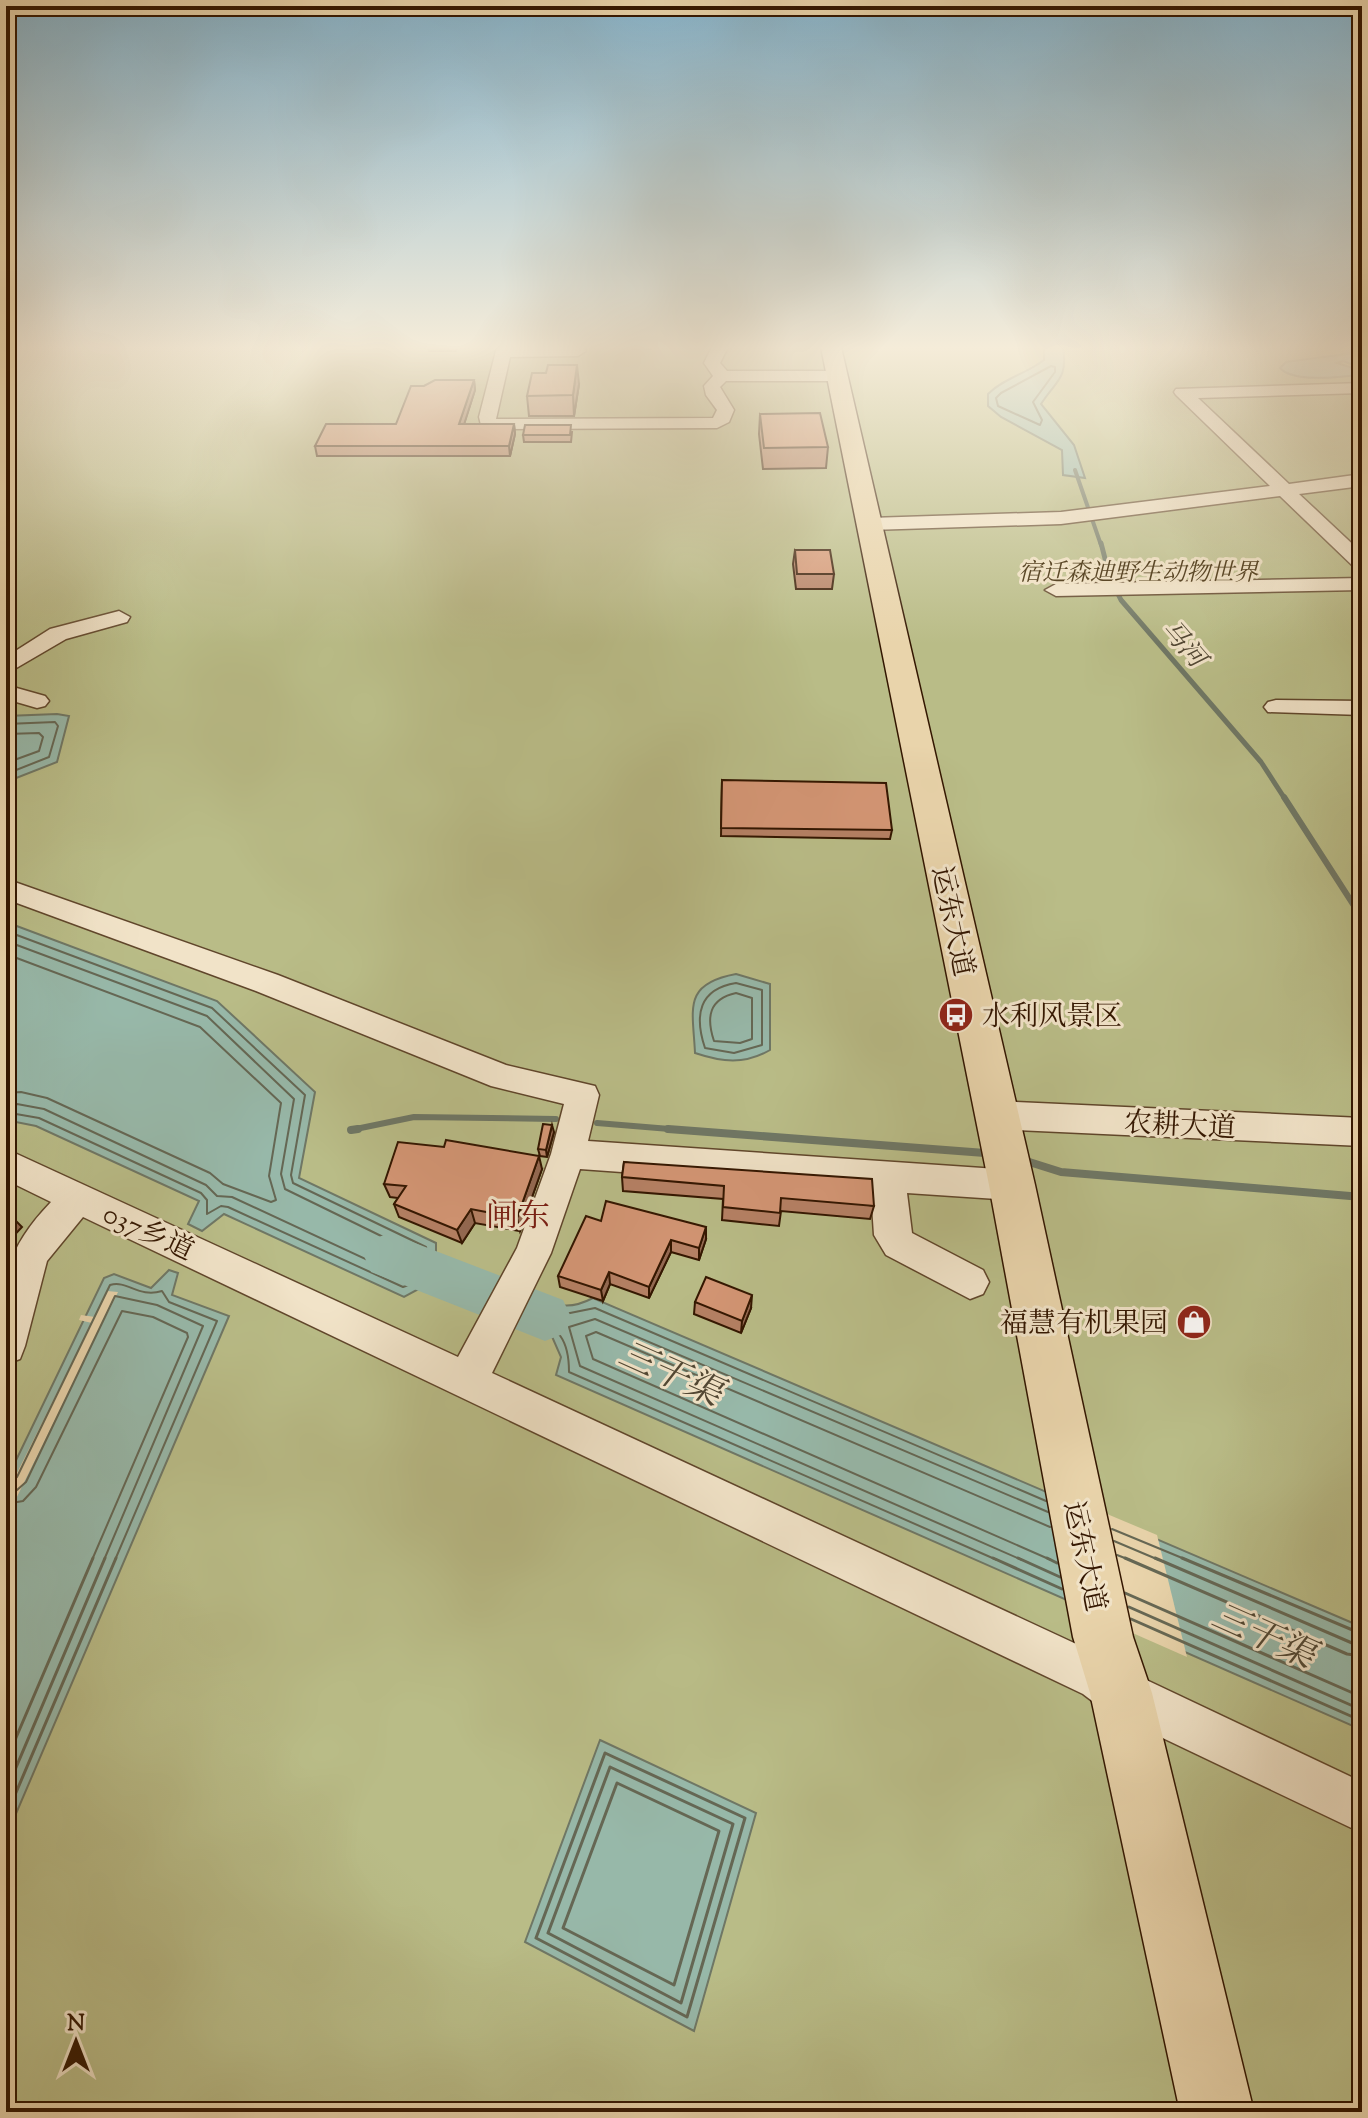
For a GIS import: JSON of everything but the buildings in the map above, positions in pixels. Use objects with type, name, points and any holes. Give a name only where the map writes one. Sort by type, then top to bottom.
[{"type":"main road","name":"运东大道","points":[[853,446],[1012,1185],[1195,2112]]},
{"type":"main road","name":"运东大道","points":[[1108,1669],[1217,2112]]},
{"type":"street","points":[[1240,446],[1362,564]]},
{"type":"street","points":[[870,524],[1061,518],[1362,480]]},
{"type":"street","points":[[1056,590],[1362,584]]},
{"type":"street","points":[[6,667],[58,634],[119,617]]},
{"type":"street","points":[[6,692],[37,701]]},
{"type":"street","points":[[1276,707],[1362,708]]},
{"type":"street","points":[[6,889],[267,983],[502,1077],[583,1095],[568,1154],[526,1266],[474,1366]]},
{"type":"street","name":"农耕大道","points":[[997,1115],[1362,1132]]},
{"type":"street","points":[[568,1154],[1012,1185]]},
{"type":"street","name":"037乡道","points":[[9,1166],[292,1298],[474,1366],[1108,1669],[1362,1808]]},
{"type":"street","points":[[888,1176],[892,1235],[899,1244],[970,1282]]},
{"type":"street","points":[[6,1346],[24,1289],[28,1261],[38,1244],[78,1198]]},
{"type":"green space","name":"宿迁森迪野生动物世界","points":[[6,446],[1362,446],[1362,2112],[6,2112]]},
{"type":"water","points":[[1054,446],[1074,446],[1085,478],[1063,475],[1062,450]]},
{"type":"water","points":[[6,716],[69,716],[57,762],[6,782]]},
{"type":"water","points":[[6,922],[217,1001],[315,1092],[299,1178],[436,1243],[436,1263],[449,1275],[441,1286],[424,1286],[404,1297],[224,1214],[202,1231],[188,1224],[199,1201],[36,1126],[16,1122],[6,1124]]},
{"type":"water","points":[[736,974],[770,984],[770,1050],[742,1060],[695,1053],[694,1001],[707,984]]},
{"type":"water","points":[[169,1270],[178,1273],[172,1295],[229,1316],[6,1837],[6,1481],[104,1278],[114,1274],[151,1288]]},
{"type":"water","points":[[529,1295],[568,1306],[593,1298],[1362,1627],[1362,1730],[556,1375],[561,1357],[550,1332],[517,1316]]},
{"type":"water","points":[[600,1740],[756,1813],[694,2031],[525,1942]]},
{"type":"pier","points":[[107,1291],[118,1292],[6,1519],[6,1495],[92,1323],[79,1320],[81,1315],[95,1317]]},
{"type":"pier","points":[[1069,1498],[1157,1535],[1187,1657],[1094,1616]]},
{"type":"waterway","name":"马河","points":[[1075,470],[1101,545]]},
{"type":"waterway","name":"马河","points":[[1101,543],[1110,578],[1121,600],[1261,762],[1285,799]]},
{"type":"waterway","name":"马河","points":[[1284,797],[1362,918]]},
{"type":"waterway","points":[[358,1129],[351,1130],[414,1117],[556,1119]]},
{"type":"waterway","points":[[597,1123],[689,1131]]},
{"type":"waterway","points":[[668,1129],[689,1131]]},
{"type":"waterway","points":[[689,1131],[985,1153]]},
{"type":"waterway","points":[[689,1131],[694,1131]]},
{"type":"waterway","points":[[1023,1160],[1061,1172],[1362,1197]]},
{"type":"waterway","name":"三干渠","points":[[389,1256],[545,1317]]},
{"type":"place","name":"水利风景区","points":[[956,1015]]},
{"type":"place","name":"福慧有机果园","points":[[1194,1322]]},
{"type":"district","name":"闸东","points":[[518,1215]]}]
